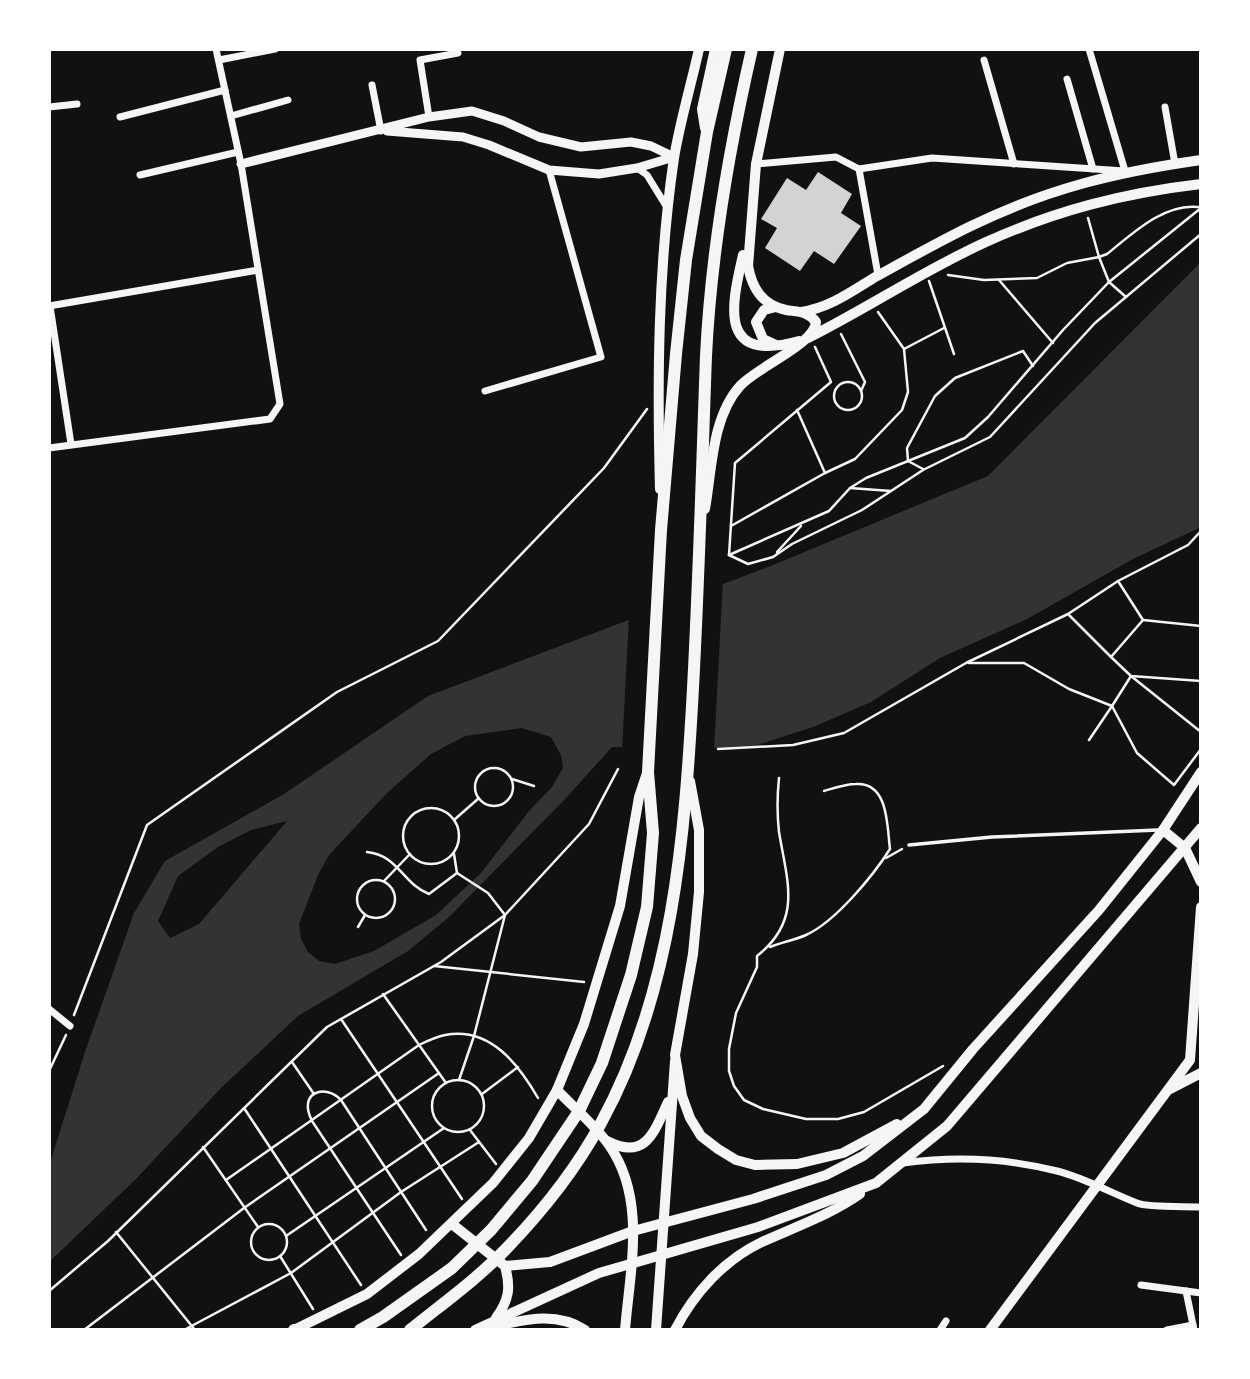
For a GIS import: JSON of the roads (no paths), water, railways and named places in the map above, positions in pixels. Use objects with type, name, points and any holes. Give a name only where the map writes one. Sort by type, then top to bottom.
[{"type":"highway","points":[[707,132],[704,109],[716,49]]},
{"type":"highway","points":[[360,1330],[452,1268],[491,1230],[540,1171],[579,1111],[602,1063],[631,975],[647,907],[653,833],[648,772],[661,530],[686,260],[707,132],[726,49]]},
{"type":"highway","points":[[410,1330],[463,1289],[505,1250],[576,1163],[615,1096],[659,974],[671,917],[688,774],[702,532],[706,353],[713,269],[739,107],[752,49]]},
{"type":"main road","points":[[661,530],[657,396],[668,210],[674,157],[699,49]]},
{"type":"main road","points":[[749,232],[737,280],[734,320],[737,331],[745,341],[763,347],[809,338],[816,330],[816,322],[811,315],[766,302],[751,282],[748,266],[756,164],[780,49]]},
{"type":"main road","points":[[801,312],[826,307],[878,275],[972,226],[1030,200],[1125,172],[1201,160]]},
{"type":"main road","points":[[702,532],[717,438],[731,397],[764,366],[926,272],[985,242],[1037,220],[1113,197],[1201,184]]},
{"type":"main road","points":[[776,307],[764,310],[756,322],[763,339],[777,346]]},
{"type":"main road","points":[[294,1330],[367,1294],[407,1264],[453,1224],[502,1172],[529,1138],[557,1090],[584,1024],[621,906],[639,797],[648,772]]},
{"type":"main road","points":[[505,1266],[550,1262],[633,1231],[753,1199],[826,1175],[863,1156],[924,1109],[973,1049],[1098,910],[1163,830],[1201,772]]},
{"type":"main road","points":[[656,1330],[675,1055],[693,954],[699,892],[699,830],[688,774]]},
{"type":"main road","points":[[675,1330],[709,1280],[737,1257],[760,1243],[845,1205],[903,1164],[947,1126],[1201,828]]},
{"type":"main road","points":[[1163,830],[1185,848],[1201,882]]},
{"type":"main road","points":[[990,1330],[1168,1091],[1195,1060],[1201,907]]},
{"type":"main road","points":[[675,1055],[682,1096],[690,1118],[701,1136],[736,1160],[755,1165],[797,1164],[844,1153],[924,1109]]},
{"type":"main road","points":[[1168,1091],[1201,1073]]},
{"type":"main road","points":[[557,1090],[607,1142],[627,1177],[633,1231],[625,1330]]},
{"type":"main road","points":[[607,1142],[628,1148],[643,1145],[653,1135],[671,1097]]},
{"type":"main road","points":[[476,1330],[599,1273],[758,1227],[876,1183]]},
{"type":"main road","points":[[453,1224],[505,1266],[509,1292],[506,1304],[495,1320]]},
{"type":"main road","points":[[476,1330],[557,1318],[571,1321],[586,1330]]},
{"type":"street","points":[[49,448],[270,419],[279,404],[241,164],[216,49]]},
{"type":"street","points":[[219,60],[275,49]]},
{"type":"street","points":[[756,164],[836,157],[859,169],[932,158],[1125,172],[1089,49]]},
{"type":"street","points":[[429,117],[420,60],[458,53]]},
{"type":"street","points":[[984,60],[1014,164]]},
{"type":"street","points":[[1067,79],[1093,169]]},
{"type":"street","points":[[372,85],[381,131]]},
{"type":"street","points":[[120,117],[225,90]]},
{"type":"street","points":[[231,116],[288,100]]},
{"type":"street","points":[[49,107],[77,104]]},
{"type":"street","points":[[1165,107],[1175,164]]},
{"type":"street","points":[[241,164],[429,117],[472,111],[504,121],[539,137],[580,147],[631,142],[651,146],[674,157]]},
{"type":"street","points":[[381,131],[463,136],[549,170],[599,174],[637,168],[674,157]]},
{"type":"street","points":[[140,175],[238,152]]},
{"type":"street","points":[[637,168],[647,175],[668,210]]},
{"type":"street","points":[[859,169],[878,275]]},
{"type":"street","points":[[485,391],[601,357],[549,170]]},
{"type":"street","points":[[71,444],[50,306],[258,270]]},
{"type":"street","points":[[49,1009],[70,1026]]},
{"type":"street","points":[[903,1164],[963,1157],[1012,1162],[1060,1172],[1139,1204],[1201,1207]]},
{"type":"street","points":[[1141,1285],[1201,1293]]},
{"type":"street","points":[[1167,1330],[1194,1328],[1186,1292]]},
{"type":"street","points":[[940,1330],[946,1321]]},
{"type":"lane","points":[[909,845],[992,837],[1163,830]]}]
